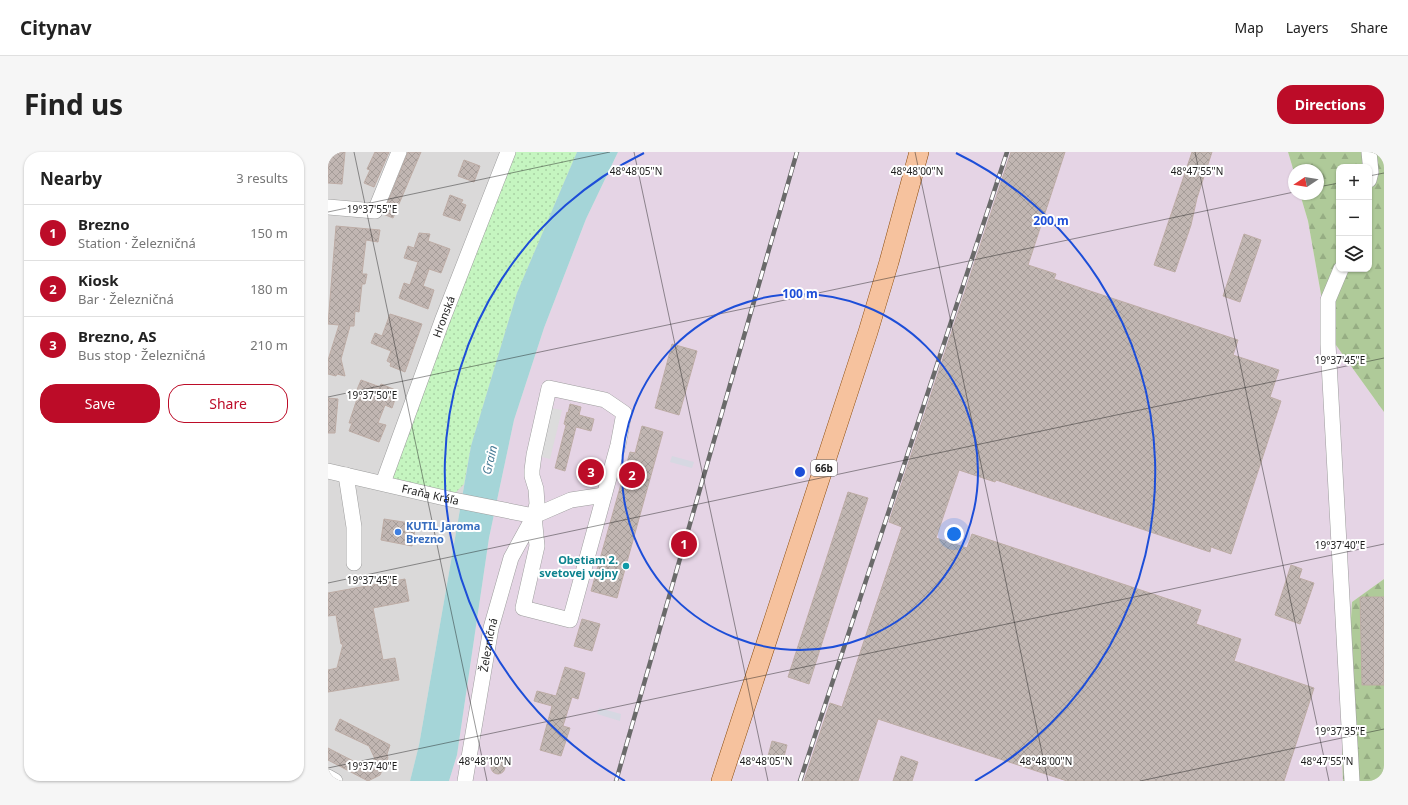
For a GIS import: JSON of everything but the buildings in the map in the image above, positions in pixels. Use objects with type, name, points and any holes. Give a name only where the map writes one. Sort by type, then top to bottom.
[{"type":"main road","name":"66b","points":[[721,781],[868,332],[919,152]]},
{"type":"street","points":[[328,207],[375,212],[399,152]]},
{"type":"street","name":"Hronská","points":[[383,483],[439,328],[508,152]]},
{"type":"street","points":[[1369,152],[1370,164]]},
{"type":"street","points":[[1340,272],[1328,300],[1328,344],[1352,781]]},
{"type":"street","points":[[549,388],[605,400],[624,413],[618,445],[604,495],[570,620],[523,608],[537,546],[534,516],[536,489],[532,476],[532,470],[549,388]]},
{"type":"street","name":"Fraňa Kráľa","points":[[328,471],[449,499],[534,516]]},
{"type":"street","points":[[346,475],[354,527],[354,563]]},
{"type":"street","points":[[534,516],[571,500],[604,495]]},
{"type":"street","name":"Železničná","points":[[464,781],[491,628],[511,558],[534,516]]},
{"type":"street","points":[[328,777],[335,781]]},
{"type":"shaded area","points":[[328,152],[577,152],[471,446],[419,745],[410,781],[328,781]]},
{"type":"shaded area","points":[[618,152],[1288,152],[1292,164],[1288,164],[1288,200],[1302,200],[1308,221],[1328,334],[1384,412],[1384,579],[1352,602],[1342,757],[1343,781],[449,781],[457,755],[489,538],[514,420],[544,328],[586,219]]},
{"type":"shaded area","points":[[545,407],[562,410],[550,459],[534,455]]},
{"type":"shaded area","points":[[672,456],[694,462],[692,468],[670,462]]},
{"type":"shaded area","points":[[599,708],[621,714],[620,721],[597,714]]},
{"type":"green space","points":[[508,152],[577,152],[517,293],[471,446],[464,484],[449,499],[385,476]]},
{"type":"green space","points":[[1288,152],[1384,152],[1384,412],[1328,334],[1308,221],[1302,200],[1324,200],[1324,164],[1292,164]]},
{"type":"green space","points":[[1384,579],[1384,781],[1343,781],[1342,757],[1352,602]]},
{"type":"water","name":"Grain","points":[[577,152],[618,152],[586,219],[544,328],[514,420],[489,538],[457,755],[449,781],[410,781],[419,745],[471,446],[517,293]]},
{"type":"railway","points":[[616,781],[797,152]]},
{"type":"railway","points":[[800,781],[1007,152]]},
{"type":"place","name":"Brezno, AS","points":[[591,472]]},
{"type":"place","name":"Kiosk","points":[[632,475]]},
{"type":"place","name":"KUTIL Jaroma Brezno","points":[[398,532]]},
{"type":"place","name":"Brezno","points":[[684,544]]},
{"type":"place","name":"Obetiam 2. svetovej vojny","points":[[626,566]]}]
